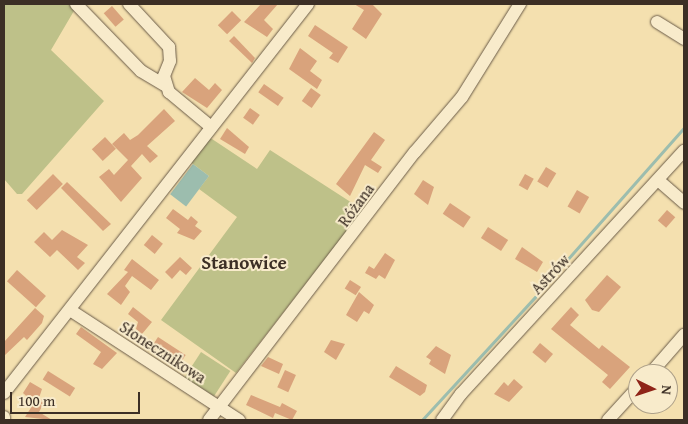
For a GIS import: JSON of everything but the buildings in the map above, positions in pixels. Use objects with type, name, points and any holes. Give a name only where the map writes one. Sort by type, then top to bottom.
[{"type":"street","points":[[76,4],[141,72],[164,85],[211,127]]},
{"type":"street","points":[[130,4],[169,47],[164,85]]},
{"type":"street","points":[[4,393],[308,4]]},
{"type":"street","name":"Różana","points":[[209,420],[415,152],[462,97],[520,4]]},
{"type":"street","points":[[657,22],[684,39]]},
{"type":"street","name":"Astrów","points":[[442,420],[461,394],[684,152]]},
{"type":"street","points":[[658,180],[684,203]]},
{"type":"street","name":"Słonecznikowa","points":[[70,310],[239,420]]},
{"type":"street","points":[[659,364],[684,335]]},
{"type":"street","points":[[608,420],[628,398]]},
{"type":"green space","points":[[4,4],[78,4],[51,50],[104,101],[22,194],[17,194],[4,179]]},
{"type":"green space","points":[[209,137],[257,169],[270,150],[363,210],[236,373],[161,320],[237,217],[199,189],[209,176],[189,161]]},
{"type":"green space","points":[[201,352],[230,371],[214,396],[185,377]]},
{"type":"shaded area","points":[[193,164],[209,176],[186,206],[170,194]]},
{"type":"waterway","points":[[544,286],[684,128]]},
{"type":"waterway","points":[[422,420],[535,297]]},
{"type":"district","name":"Stanowice","points":[[244,263]]}]
